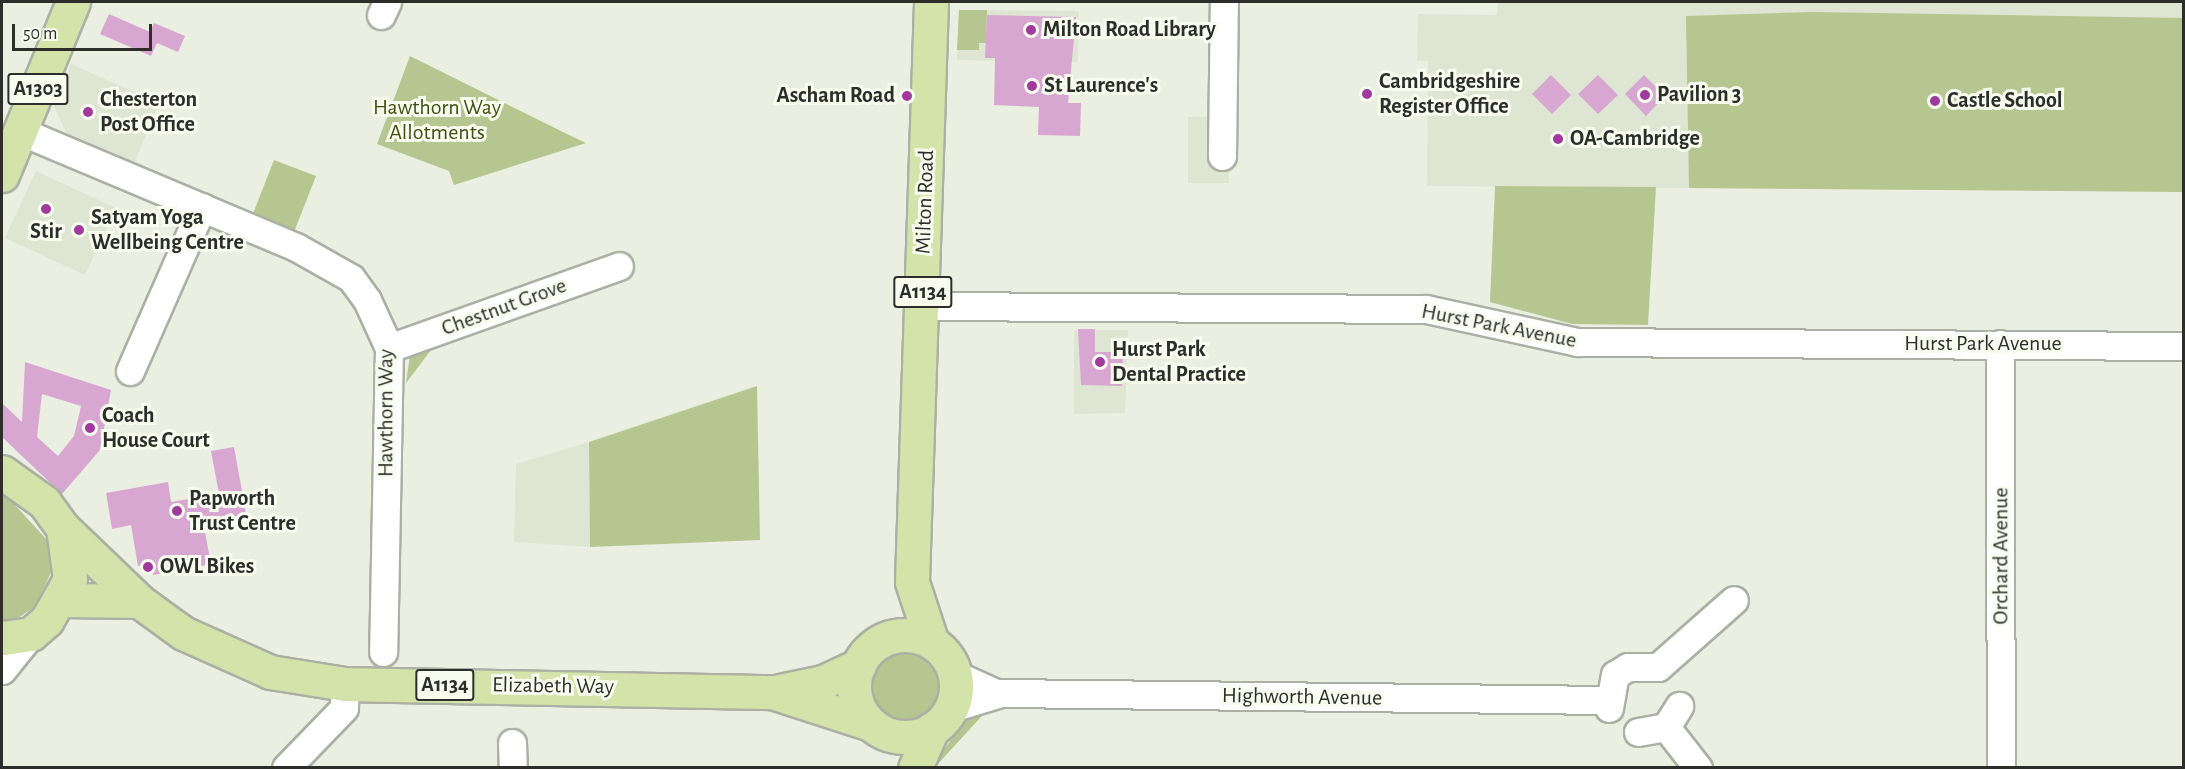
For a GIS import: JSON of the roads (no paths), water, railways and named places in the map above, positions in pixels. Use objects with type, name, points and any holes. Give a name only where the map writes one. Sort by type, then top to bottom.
[{"type":"main road","name":"A1303","points":[[2,175],[73,2]]},
{"type":"main road","name":"Milton Road","points":[[931,2],[912,582],[932,643]]},
{"type":"main road","name":"Elizabeth Way","points":[[2,472],[44,502],[63,528],[139,601],[221,654],[270,672],[345,684],[772,692],[823,682],[859,665]]},
{"type":"main road","points":[[16,636],[61,600],[70,579],[63,528]]},
{"type":"main road","name":"Milton Road","points":[[886,639],[912,582]]},
{"type":"main road","points":[[61,600],[139,601]]},
{"type":"main road","points":[[886,639],[906,635],[932,643]]},
{"type":"main road","name":"A1134","points":[[859,665],[886,639]]},
{"type":"main road","name":"A1134","points":[[932,643],[954,674]]},
{"type":"main road","points":[[859,665],[854,691],[877,728],[894,768]]},
{"type":"main road","points":[[915,768],[942,718],[954,674]]},
{"type":"main road","name":"Elizabeth Way","points":[[772,692],[877,728]]},
{"type":"main road","name":"A1134","points":[[877,728],[901,737],[942,718]]},
{"type":"street","points":[[1222,156],[1224,2]]},
{"type":"street","name":"Hawthorn Way","points":[[20,131],[296,247],[351,278],[380,320],[389,348],[383,652]]},
{"type":"street","points":[[130,371],[202,207]]},
{"type":"street","name":"Chestnut Grove","points":[[389,348],[619,266]]},
{"type":"street","name":"Hurst Park Avenue","points":[[922,306],[1426,309],[1577,342],[2184,346]]},
{"type":"street","name":"Orchard Avenue","points":[[2000,344],[2001,768]]},
{"type":"street","name":"Highworth Avenue","points":[[954,674],[996,693],[1609,704],[1615,675],[1628,667],[1658,668],[1734,600]]},
{"type":"street","points":[[2,670],[16,636]]},
{"type":"street","points":[[286,768],[344,708],[345,684]]},
{"type":"street","name":"Highworth Avenue","points":[[942,718],[996,693]]},
{"type":"street","points":[[1638,732],[1672,717],[1698,768]]},
{"type":"place","name":"Milton Road Library","points":[[1031,30]]},
{"type":"place","name":"St Laurence's","points":[[1032,86]]},
{"type":"place","name":"Cambridgeshire Register Office","points":[[1367,94]]},
{"type":"place","name":"Pavilion 3","points":[[1645,95]]},
{"type":"place","name":"Ascham Road","points":[[907,96]]},
{"type":"place","name":"Castle School","points":[[1935,101]]},
{"type":"place","name":"Chesterton Post Office","points":[[88,112]]},
{"type":"place","name":"OA-Cambridge","points":[[1558,139]]},
{"type":"place","name":"Stir","points":[[46,209]]},
{"type":"place","name":"Satyam Yoga Wellbeing Centre","points":[[79,230]]},
{"type":"place","name":"Hurst Park Dental Practice","points":[[1100,362]]},
{"type":"place","name":"Coach House Court","points":[[90,428]]},
{"type":"place","name":"Papworth Trust Centre","points":[[177,511]]},
{"type":"place","name":"OWL Bikes","points":[[148,567]]},
{"type":"park label","name":"Hawthorn Way Allotments","points":[[437,120]]}]
